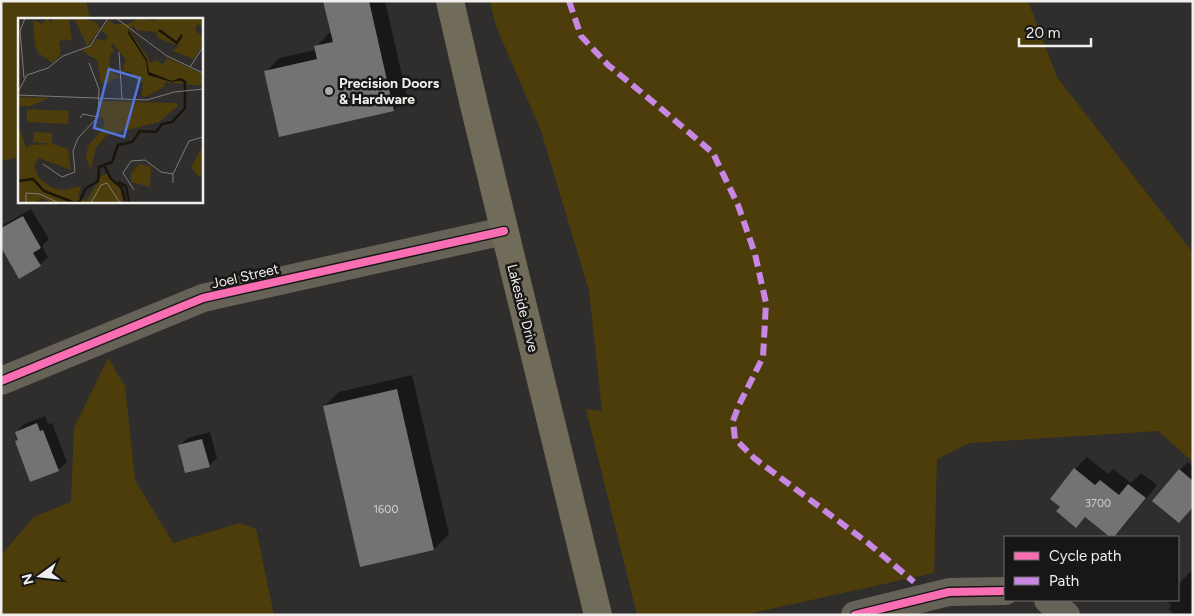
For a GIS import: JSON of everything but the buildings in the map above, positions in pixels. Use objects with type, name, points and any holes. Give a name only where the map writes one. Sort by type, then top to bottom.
[{"type":"main road","name":"Lakeside Drive","points":[[450,1],[598,615]]},
{"type":"street","name":"Joel Street","points":[[1,381],[202,298],[504,231]]},
{"type":"street","points":[[855,615],[949,592],[1004,591]]},
{"type":"street","points":[[1049,601],[1066,615]]},
{"type":"shaded area","points":[[1,1],[86,1],[90,18],[18,18],[18,157],[1,161]]},
{"type":"shaded area","points":[[490,1],[1028,1],[1057,77],[1193,253],[1193,462],[1158,431],[970,443],[937,459],[934,573],[743,615],[637,615],[586,409],[602,411],[589,291],[541,131],[496,26]]},
{"type":"shaded area","points":[[108,358],[125,386],[135,480],[173,543],[240,523],[256,529],[274,615],[1,615],[1,555],[34,517],[71,502],[74,428]]},
{"type":"marked path","points":[[569,1],[581,36],[608,65],[713,153],[738,205],[755,254],[766,303],[763,357],[733,421],[735,439],[754,458],[868,543],[914,582]]},
{"type":"cycle path","points":[[1,381],[203,298],[504,231]]},
{"type":"cycle path","points":[[855,615],[949,592],[1004,591]]},
{"type":"place","name":"Precision Doors & Hardware","points":[[329,91]]}]
